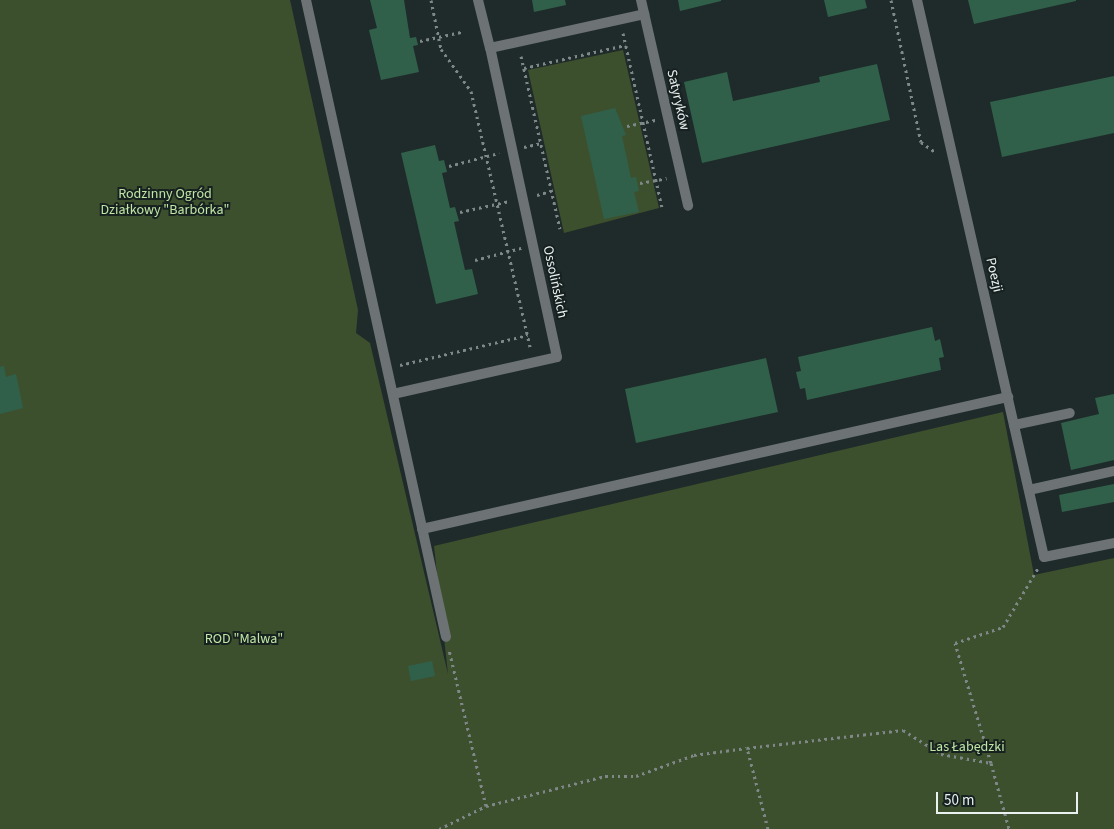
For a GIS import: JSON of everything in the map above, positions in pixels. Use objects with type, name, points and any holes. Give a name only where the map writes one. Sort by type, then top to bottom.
[{"type":"street","points":[[306,0],[446,637]]},
{"type":"street","name":"Ossolińskich","points":[[393,394],[557,357],[478,0]]},
{"type":"street","name":"Satyryków","points":[[641,0],[688,206]]},
{"type":"street","name":"Poezji","points":[[917,0],[1044,557]]},
{"type":"street","points":[[490,48],[644,14]]},
{"type":"street","points":[[422,529],[1008,397]]},
{"type":"street","points":[[1014,425],[1070,413]]},
{"type":"street","points":[[1029,490],[1114,470]]},
{"type":"street","points":[[1044,557],[1114,543]]},
{"type":"path","points":[[431,0],[441,49],[471,91],[532,352]]},
{"type":"path","points":[[891,0],[921,142],[943,158]]},
{"type":"path","points":[[622,28],[662,207]]},
{"type":"path","points":[[420,41],[461,32]]},
{"type":"path","points":[[524,68],[625,45]]},
{"type":"path","points":[[520,50],[560,229]]},
{"type":"path","points":[[627,126],[661,118]]},
{"type":"path","points":[[523,147],[540,143]]},
{"type":"path","points":[[449,166],[505,151]]},
{"type":"path","points":[[640,183],[675,176]]},
{"type":"path","points":[[536,195],[551,191]]},
{"type":"path","points":[[460,212],[515,199]]},
{"type":"path","points":[[475,260],[526,247]]},
{"type":"path","points":[[387,368],[528,335]]},
{"type":"path","points":[[1009,829],[955,643],[1003,627],[1044,557]]},
{"type":"path","points":[[446,637],[486,806]]},
{"type":"path","points":[[439,829],[486,806],[605,776],[636,776],[694,755],[747,748],[903,730],[941,754],[991,763]]},
{"type":"path","points":[[747,748],[768,829]]},
{"type":"green space","points":[[0,0],[290,0],[358,310],[356,333],[370,343],[448,674],[434,546],[1003,412],[1034,575],[1114,558],[1114,829],[0,829]]},
{"type":"green space","points":[[623,50],[659,208],[564,233],[528,70]]},
{"type":"building","points":[[370,0],[404,0],[410,38],[416,37],[418,45],[413,46],[419,72],[381,80],[369,30],[377,28]]},
{"type":"building","points":[[532,0],[565,0],[566,5],[534,12]]},
{"type":"building","points":[[678,0],[721,0],[721,1],[680,11]]},
{"type":"building","points":[[824,0],[865,0],[867,8],[828,17]]},
{"type":"building","points":[[968,0],[1076,0],[1076,1],[974,24]]},
{"type":"building","points":[[877,64],[890,120],[702,163],[684,82],[727,72],[733,101],[820,82],[819,77]]},
{"type":"building","points":[[1114,76],[1114,133],[1002,157],[990,102]]},
{"type":"building","points":[[615,108],[626,135],[622,136],[631,178],[636,177],[639,191],[634,192],[639,212],[604,219],[581,116]]},
{"type":"building","points":[[435,145],[439,161],[444,160],[447,172],[442,173],[450,208],[455,207],[459,221],[454,222],[465,270],[472,269],[478,294],[436,304],[401,153]]},
{"type":"building","points":[[932,327],[935,341],[940,339],[944,357],[939,358],[941,370],[807,400],[805,388],[800,389],[796,372],[801,371],[798,357]]},
{"type":"building","points":[[766,358],[778,412],[636,443],[625,389]]},
{"type":"building","points":[[4,366],[6,377],[16,374],[23,408],[0,414],[0,367]]},
{"type":"building","points":[[1114,394],[1114,460],[1071,470],[1061,423],[1099,414],[1095,398]]},
{"type":"building","points":[[1114,484],[1114,502],[1062,512],[1059,495]]},
{"type":"building","points":[[432,661],[435,676],[411,681],[408,666]]},
{"type":"park label","name":"Rodzinny Ogród Działkowy \"Barbórka\"","points":[[165,202]]},
{"type":"park label","name":"ROD \"Malwa\"","points":[[244,639]]},
{"type":"park label","name":"Las Łabędzki","points":[[967,747]]}]
